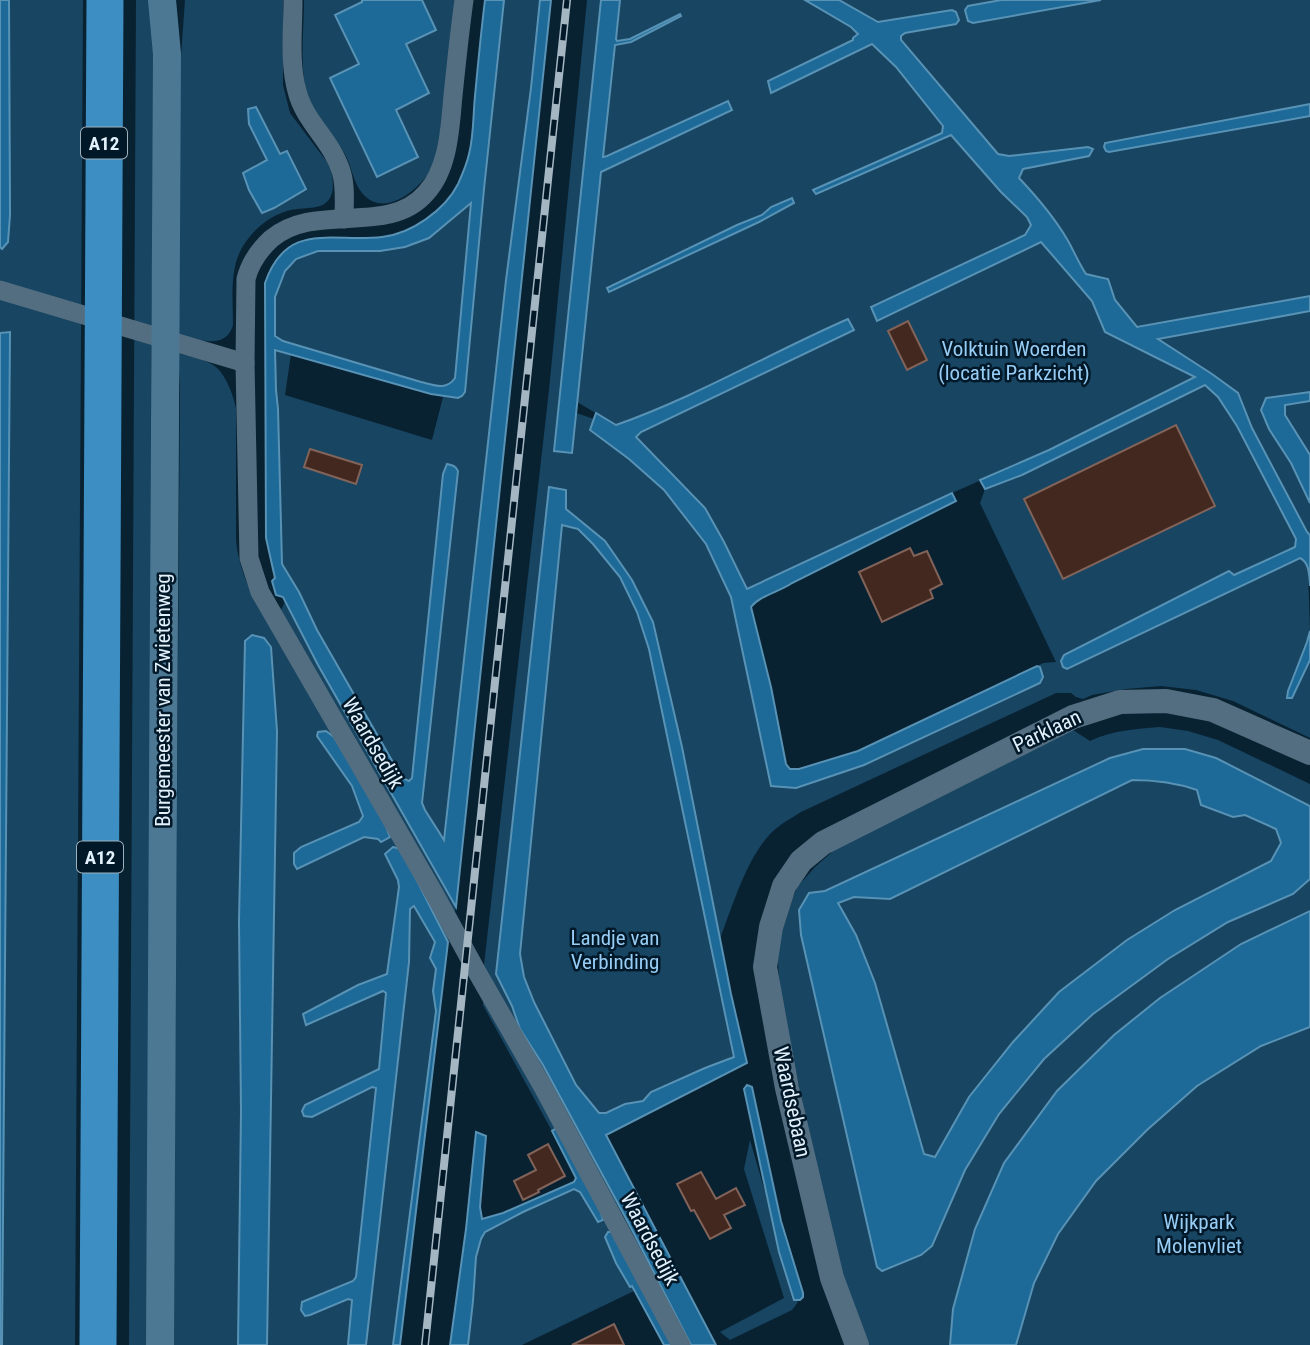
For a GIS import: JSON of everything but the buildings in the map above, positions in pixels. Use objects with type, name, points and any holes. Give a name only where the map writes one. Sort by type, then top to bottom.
[{"type":"highway","name":"A12","points":[[97,1345],[105,0]]},
{"type":"main road","name":"Burgemeester van Zwietenweg","points":[[160,1345],[167,54],[162,0]]},
{"type":"main road","name":"Burgemeester van Zwietenweg","points":[[167,54],[177,0]]},
{"type":"street","points":[[293,0],[293,64],[297,92],[306,113],[327,143],[341,171],[344,219]]},
{"type":"street","name":"Waardsedijk","points":[[464,0],[447,144],[441,169],[427,192],[409,209],[388,215],[307,221],[290,227],[260,249],[249,267],[246,279],[245,363],[249,558],[260,593],[543,1087],[681,1345]]},
{"type":"street","points":[[0,290],[245,363]]},
{"type":"street","name":"Parklaan","points":[[801,861],[824,843],[1073,717],[1120,702],[1166,701],[1213,710],[1310,753]]},
{"type":"street","name":"Waardsebaan","points":[[801,861],[784,886],[771,927],[765,967],[787,1088],[832,1278],[857,1345]]},
{"type":"green space","points":[[9,0],[83,0],[75,1345],[2,1345],[10,333],[0,333],[0,247],[1,249],[10,215]]},
{"type":"green space","points":[[136,0],[155,0],[151,378],[149,1345],[129,1345]]},
{"type":"green space","points":[[185,0],[283,0],[283,85],[290,113],[327,162],[332,175],[333,189],[328,201],[323,205],[278,215],[261,225],[247,240],[239,255],[234,274],[233,325],[224,338],[217,341],[178,335],[179,85]],"holes":[[[256,108],[280,154],[286,151],[243,173],[267,160],[249,124],[248,109]]]},
{"type":"green space","points":[[304,0],[363,1],[335,15],[359,64],[396,109],[406,44],[436,30],[422,0],[456,0],[439,147],[432,168],[411,192],[401,198],[381,203],[372,201],[363,194],[356,184],[343,151],[311,107],[303,68]]},
{"type":"green space","points":[[504,0],[540,0],[444,841],[422,803],[458,471],[443,474],[412,778],[409,781],[402,778],[282,564],[275,349],[291,354],[285,395],[432,440],[443,397],[458,398]]},
{"type":"green space","points":[[587,0],[601,0],[554,451],[572,453],[576,413],[594,419],[590,431],[629,459],[664,490],[706,544],[731,597],[771,786],[796,788],[864,765],[1040,683],[1040,667],[1037,666],[1056,662],[980,503],[985,489],[1022,475],[1205,385],[1218,397],[1237,425],[1296,539],[1296,547],[1234,575],[1228,571],[1064,655],[1061,662],[1063,667],[1068,669],[1300,558],[1308,569],[1310,631],[1287,698],[1292,698],[1310,660],[1310,738],[1233,701],[1196,690],[1161,686],[1126,689],[1083,699],[1071,693],[1056,693],[801,812],[781,825],[768,837],[750,863],[720,939],[682,747],[653,622],[632,580],[605,541],[566,509],[550,487],[496,974],[520,1029],[543,1065],[628,1222],[691,1345],[672,1345],[608,1232],[634,1291],[522,1345],[468,1345],[476,1257],[485,1232],[574,1189],[580,1192],[598,1222],[557,1128],[552,1131],[483,1005],[484,965],[549,390]]},
{"type":"green space","name":"Volktuin Woerden (locatie Parkzicht)","points":[[620,0],[805,0],[851,27],[878,48],[943,126],[942,133],[814,190],[951,135],[1027,217],[1031,225],[1025,235],[871,306],[877,321],[1041,241],[1092,301],[1105,332],[1196,377],[1049,450],[747,589],[704,508],[636,439],[637,435],[853,330],[847,319],[675,401],[616,425],[577,402],[601,172],[732,109],[602,157],[615,45],[631,42],[681,16],[679,14],[630,39],[616,39]],"holes":[[[794,204],[608,292],[608,288],[762,215],[771,207]]]},
{"type":"green space","points":[[839,0],[1001,0],[968,6],[965,10],[968,21],[973,23],[1101,0],[1310,0],[1310,104],[1106,143],[1106,151],[1310,116],[1310,296],[1137,327],[1115,300],[1108,279],[1086,274],[1057,223],[1019,178],[1023,169],[1089,156],[1088,147],[1009,156],[998,154],[901,40],[905,33],[955,24],[952,10],[878,22]]},
{"type":"green space","points":[[471,202],[455,379],[448,385],[421,382],[283,341],[275,336],[275,297],[285,271],[296,259],[318,251],[380,251],[429,238]]},
{"type":"green space","points":[[1310,311],[1310,392],[1266,398],[1269,429],[1291,463],[1310,503],[1310,535],[1252,428],[1238,393],[1157,339]]},
{"type":"green space","points":[[178,353],[212,364],[226,381],[236,408],[236,540],[249,588],[256,603],[281,610],[285,602],[456,907],[448,942],[401,849],[385,855],[399,887],[387,974],[358,985],[336,998],[307,1025],[383,991],[386,993],[379,1068],[305,1105],[302,1111],[372,1087],[376,1088],[356,1277],[353,1281],[302,1302],[305,1315],[348,1299],[353,1300],[348,1345],[267,1345],[277,731],[271,647],[245,641],[239,921],[241,1111],[238,1345],[173,1345],[180,387]],"holes":[[[317,736],[382,816],[378,839],[364,837],[297,869],[334,833],[359,822],[363,816],[352,786]]]},
{"type":"green space","points":[[1310,401],[1310,455],[1284,415],[1285,405]]},
{"type":"green space","name":"Landje van Verbinding","points":[[562,524],[578,529],[620,577],[637,612],[649,649],[734,1057],[651,1092],[643,1101],[625,1104],[606,1113],[599,1113],[576,1085],[534,1001],[524,977],[520,954]]},
{"type":"green space","points":[[1160,727],[1188,731],[1218,740],[1310,784],[1310,806],[1216,758],[1185,749],[825,891],[809,893],[799,910],[801,935],[877,1267],[941,1227],[965,1170],[999,1114],[1044,1059],[1093,1014],[1168,959],[1228,922],[1293,894],[1310,879],[1310,911],[1241,944],[1160,998],[1004,1163],[975,1229],[953,1309],[950,1345],[867,1345],[836,1262],[780,995],[777,944],[782,919],[798,886],[841,844],[1073,730],[1090,741],[1116,732]]},
{"type":"green space","points":[[1132,780],[1173,783],[1188,787],[1210,799],[1233,817],[1245,815],[1276,829],[1281,843],[1271,861],[1175,910],[969,1097],[934,1157],[924,1154],[875,983],[856,935],[838,903],[854,897],[890,899]]},
{"type":"green space","points":[[414,906],[435,942],[430,958],[436,969],[433,991],[436,1011],[393,1345],[366,1345],[409,962],[410,909]]},
{"type":"green space","name":"Wijkpark Molenvliet","points":[[1310,1027],[1310,1345],[1016,1345],[1034,1283],[1058,1234],[1096,1181],[1147,1130],[1197,1086],[1261,1046]]},
{"type":"green space","points":[[750,1140],[787,1279],[794,1300],[798,1302],[792,1310],[730,1340],[720,1332],[784,1298],[744,1169]]},
{"type":"shaded area","points":[[0,0],[9,0],[10,215],[8,242],[2,249],[0,247]]},
{"type":"shaded area","points":[[362,0],[422,0],[436,30],[406,44],[429,93],[396,110],[418,157],[377,177],[330,78],[359,64],[335,15]]},
{"type":"shaded area","points":[[485,0],[504,0],[465,392],[458,398],[431,394],[275,350],[282,564],[402,778],[409,781],[412,778],[443,474],[447,464],[458,471],[422,803],[444,840],[540,0],[551,0],[456,907],[318,665],[283,597],[276,595],[266,538],[265,283],[274,263],[286,250],[299,242],[393,235],[426,219],[452,194],[471,147]],"holes":[[[471,203],[455,378],[448,385],[431,384],[283,341],[275,336],[275,297],[285,271],[296,259],[318,251],[380,251],[405,247],[429,238]]]},
{"type":"shaded area","points":[[601,0],[620,0],[617,41],[630,39],[680,14],[681,16],[631,42],[615,45],[603,157],[728,101],[732,110],[601,172],[572,453],[554,451]]},
{"type":"shaded area","points":[[805,0],[839,0],[878,22],[952,10],[956,12],[959,20],[956,24],[905,33],[901,40],[998,154],[1009,156],[1088,147],[1093,149],[1089,156],[1023,169],[1019,178],[1057,223],[1086,274],[1108,279],[1115,300],[1137,327],[1310,296],[1310,311],[1158,339],[1238,393],[1252,428],[1310,535],[1310,586],[1307,566],[1300,558],[1067,669],[1063,667],[1061,661],[1064,655],[1229,571],[1234,575],[1295,547],[1296,539],[1237,426],[1218,397],[1205,385],[1022,475],[985,489],[980,480],[1049,450],[1195,377],[1105,332],[1092,301],[1041,242],[877,321],[871,307],[1025,235],[1031,225],[1027,217],[951,135],[816,194],[813,190],[942,133],[943,126],[896,67],[872,44],[771,93],[768,81],[853,40],[858,34],[851,27]]},
{"type":"shaded area","points":[[1001,0],[1101,0],[973,23],[968,21],[965,10],[968,6]]},
{"type":"shaded area","points":[[1310,104],[1310,116],[1109,152],[1104,147],[1105,143]]},
{"type":"shaded area","points":[[256,107],[280,154],[287,151],[306,189],[262,213],[243,173],[267,160],[249,124],[248,109]]},
{"type":"shaded area","points":[[792,198],[794,203],[759,222],[609,292],[607,288],[762,215],[771,207]]},
{"type":"shaded area","points":[[848,319],[854,330],[641,432],[636,437],[705,508],[747,589],[952,493],[956,501],[764,597],[751,607],[771,687],[786,764],[790,769],[799,769],[858,751],[1037,666],[1040,667],[1043,677],[1040,683],[864,765],[796,788],[771,786],[731,597],[706,544],[664,490],[590,430],[596,413],[616,425],[646,414]]},
{"type":"shaded area","points":[[10,332],[2,1345],[0,1345],[0,333]]},
{"type":"shaded area","points":[[1310,392],[1310,401],[1285,405],[1285,415],[1310,455],[1310,503],[1261,410],[1266,398]]},
{"type":"shaded area","points":[[549,487],[566,490],[566,509],[605,541],[632,580],[653,622],[682,747],[747,1063],[606,1135],[716,1345],[691,1345],[628,1222],[543,1065],[520,1029],[496,974]],"holes":[[[562,525],[578,529],[620,577],[637,612],[649,649],[734,1057],[651,1092],[643,1101],[625,1104],[606,1113],[599,1113],[576,1085],[534,1002],[524,977],[520,954]]]},
{"type":"shaded area","points":[[1310,631],[1310,660],[1292,698],[1287,698],[1288,691]]},
{"type":"shaded area","points":[[252,635],[264,638],[271,647],[277,731],[267,1345],[238,1345],[241,1111],[239,921],[245,641]]},
{"type":"shaded area","points":[[326,731],[334,737],[382,816],[390,837],[381,842],[364,837],[297,869],[294,853],[301,847],[359,822],[363,816],[352,786],[317,736],[318,732]]},
{"type":"shaded area","points":[[1143,749],[1185,749],[1216,758],[1310,806],[1310,879],[1293,894],[1228,922],[1168,959],[1093,1014],[1044,1059],[999,1114],[965,1170],[932,1246],[921,1255],[882,1271],[877,1267],[801,935],[799,910],[809,893],[825,891],[1110,758]],"holes":[[[1132,780],[1157,781],[1197,790],[1201,805],[1233,817],[1245,815],[1276,829],[1281,843],[1271,861],[1175,910],[1127,940],[1059,992],[1013,1042],[969,1097],[935,1157],[924,1154],[875,983],[856,935],[838,903],[854,897],[890,899]]]},
{"type":"shaded area","points":[[393,847],[401,849],[448,942],[400,1345],[393,1345],[436,1011],[433,991],[436,969],[430,958],[435,942],[414,906],[410,909],[409,962],[366,1345],[348,1345],[352,1300],[348,1299],[305,1316],[301,1310],[302,1302],[353,1281],[356,1277],[376,1088],[372,1087],[312,1117],[304,1116],[302,1111],[305,1105],[379,1069],[386,993],[383,991],[306,1025],[303,1014],[358,985],[387,974],[399,887],[385,854]]},
{"type":"shaded area","points":[[1310,911],[1310,1027],[1261,1046],[1197,1086],[1147,1130],[1096,1181],[1058,1234],[1034,1283],[1016,1345],[950,1345],[953,1309],[975,1229],[1004,1163],[1057,1091],[1114,1035],[1160,998],[1241,944]]},
{"type":"shaded area","points":[[747,1085],[752,1087],[781,1221],[803,1293],[800,1300],[794,1300],[779,1252],[744,1089]]},
{"type":"shaded area","points":[[557,1128],[603,1220],[598,1222],[580,1192],[574,1189],[485,1232],[476,1257],[468,1345],[450,1345],[476,1132],[486,1136],[480,1207],[482,1219],[503,1213],[574,1182],[576,1178],[552,1131]]},
{"type":"shaded area","points":[[608,1232],[612,1232],[672,1345],[664,1345],[632,1286],[630,1287],[616,1263],[605,1237]]},
{"type":"railway","points":[[425,1345],[567,0]]}]
